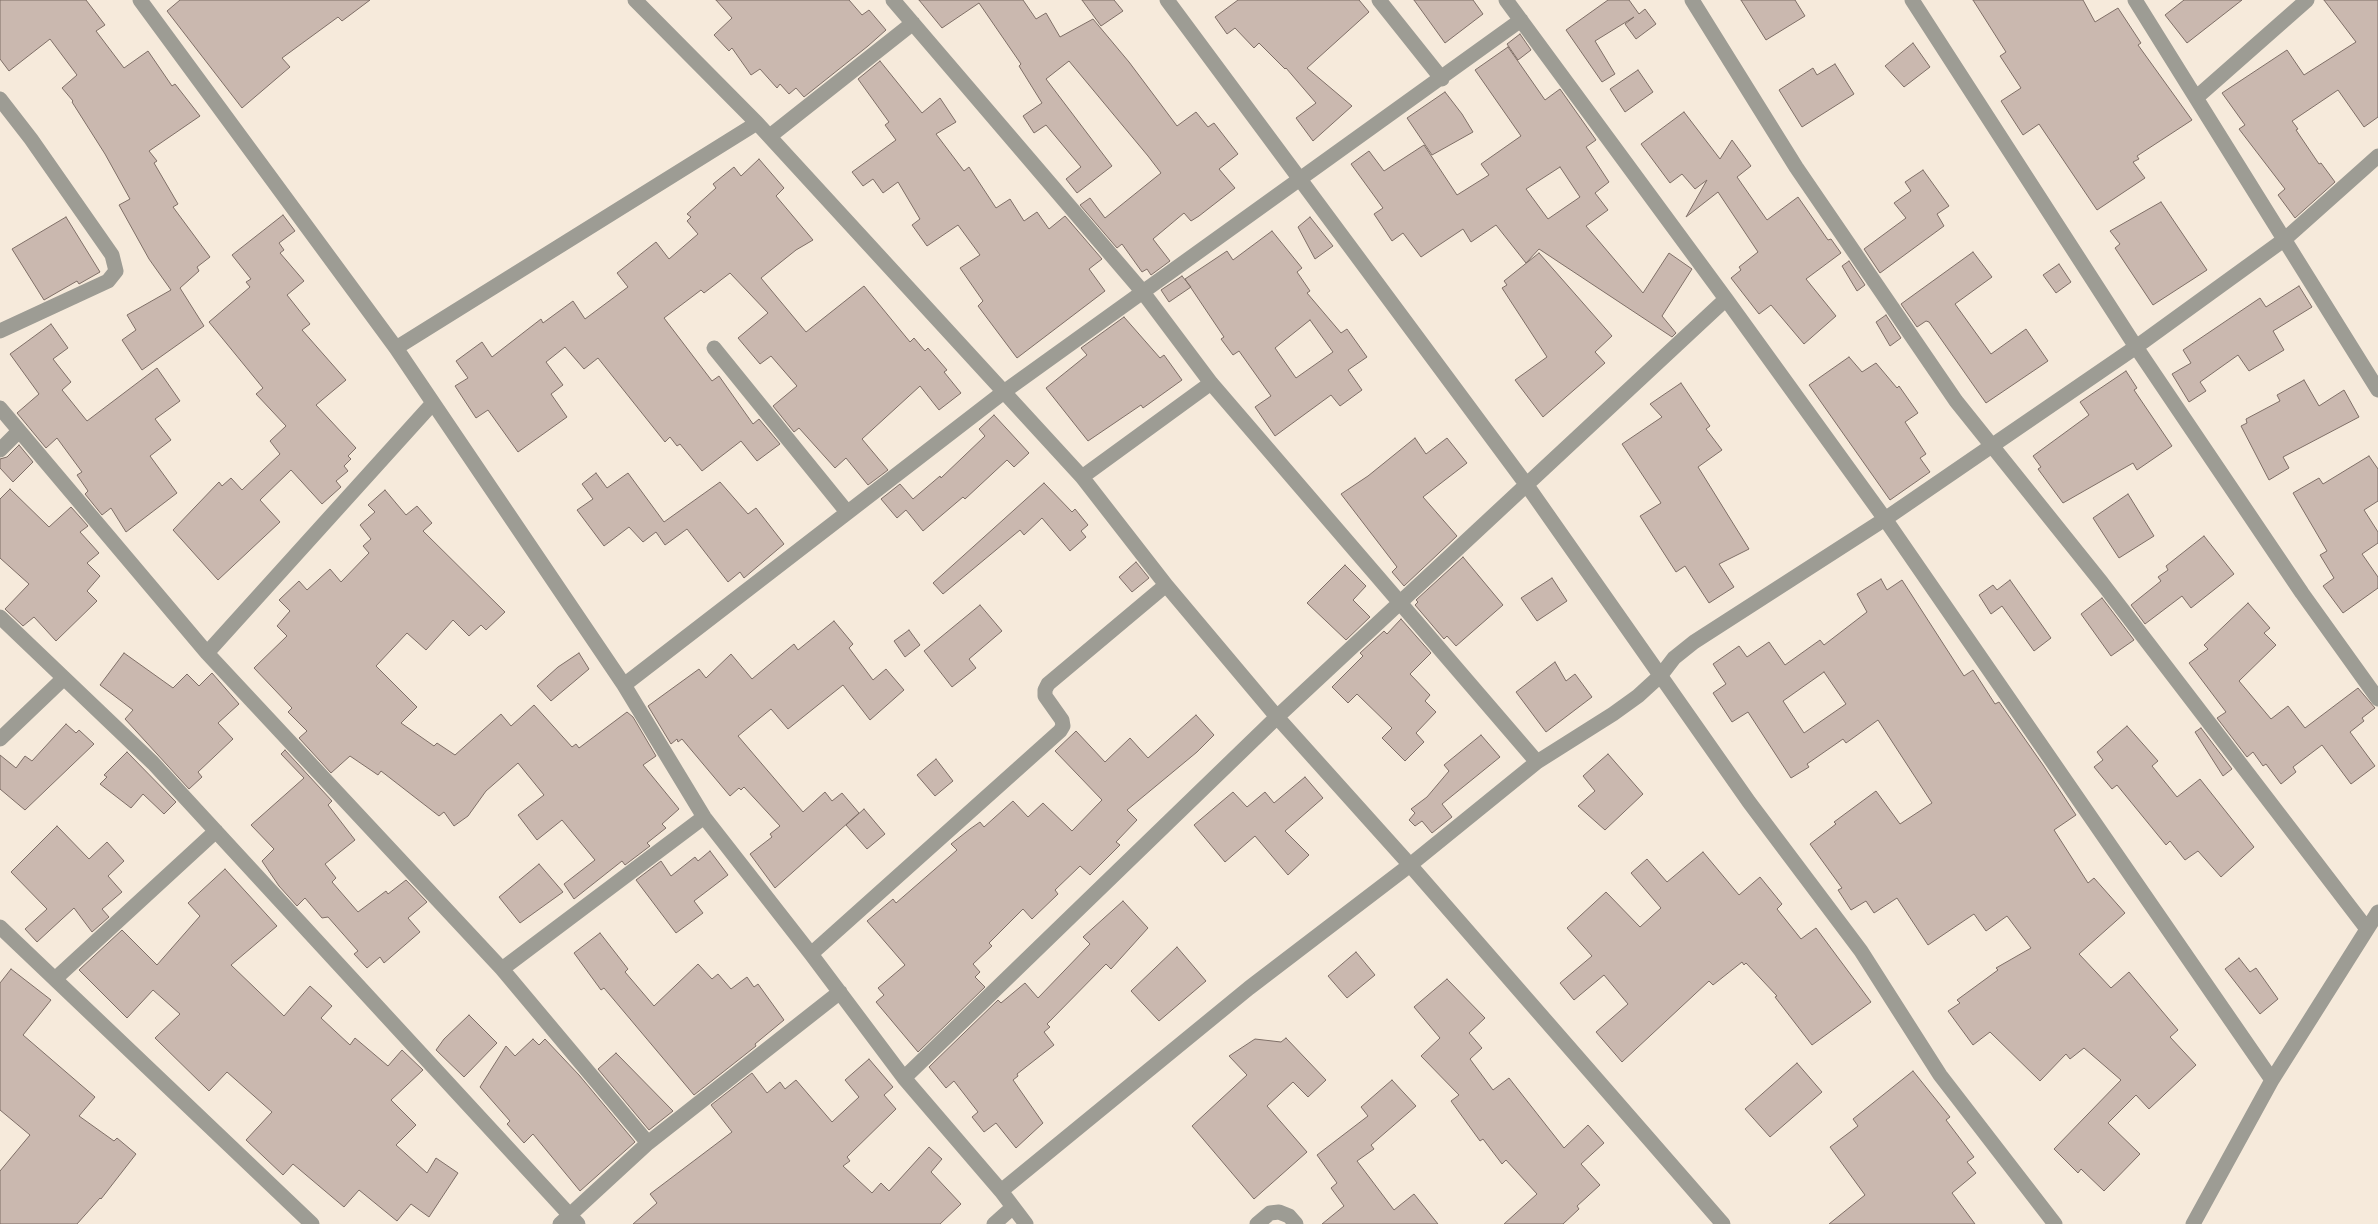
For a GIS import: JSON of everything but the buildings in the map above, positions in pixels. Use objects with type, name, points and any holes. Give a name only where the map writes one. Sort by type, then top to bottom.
[{"type":"street","points":[[140,0],[396,348],[624,685],[704,817],[811,954],[904,1078],[1001,1191],[1026,1224]]},
{"type":"street","points":[[635,0],[770,136],[1082,477],[1166,586],[1277,717],[1410,865],[1723,1224]]},
{"type":"street","points":[[893,0],[1142,291],[1211,383],[1399,604],[1537,762]]},
{"type":"street","points":[[1168,0],[1526,484],[1750,802],[1860,951],[1940,1075],[2055,1224]]},
{"type":"street","points":[[1380,0],[1442,78]]},
{"type":"street","points":[[1506,0],[1885,519],[2272,1080]]},
{"type":"street","points":[[1692,0],[1836,227],[1956,401],[2090,568],[2367,929]]},
{"type":"street","points":[[1912,0],[2136,347],[2302,593],[2378,699]]},
{"type":"street","points":[[2135,0],[2377,387]]},
{"type":"street","points":[[2197,97],[2307,0]]},
{"type":"street","points":[[624,685],[1005,391],[1521,20]]},
{"type":"street","points":[[770,136],[913,23]]},
{"type":"street","points":[[0,99],[31,139],[112,255],[116,271],[108,281],[0,331]]},
{"type":"street","points":[[396,348],[757,123]]},
{"type":"street","points":[[1001,1191],[1249,988],[1410,865],[1537,762],[1612,714],[1661,675],[1674,658],[1694,642],[1885,519],[2136,347],[2285,239],[2378,156]]},
{"type":"street","points":[[904,1078],[1277,717],[1726,299]]},
{"type":"street","points":[[714,348],[847,512]]},
{"type":"street","points":[[1082,477],[1211,383]]},
{"type":"street","points":[[207,652],[433,403]]},
{"type":"street","points":[[0,408],[207,652],[502,969],[648,1143]]},
{"type":"street","points":[[0,450],[19,431]]},
{"type":"street","points":[[811,954],[1060,732],[1063,726],[1062,720],[1045,696],[1048,684],[1166,586]]},
{"type":"street","points":[[0,617],[153,764],[569,1221],[648,1143],[840,992]]},
{"type":"street","points":[[0,739],[64,678]]},
{"type":"street","points":[[502,969],[704,817]]},
{"type":"street","points":[[54,979],[216,831]]},
{"type":"street","points":[[2193,1224],[2272,1080],[2378,912]]},
{"type":"street","points":[[0,926],[312,1224]]},
{"type":"street","points":[[994,1224],[1013,1208]]},
{"type":"street","points":[[1257,1224],[1270,1213],[1279,1212],[1289,1216],[1296,1224]]}]
